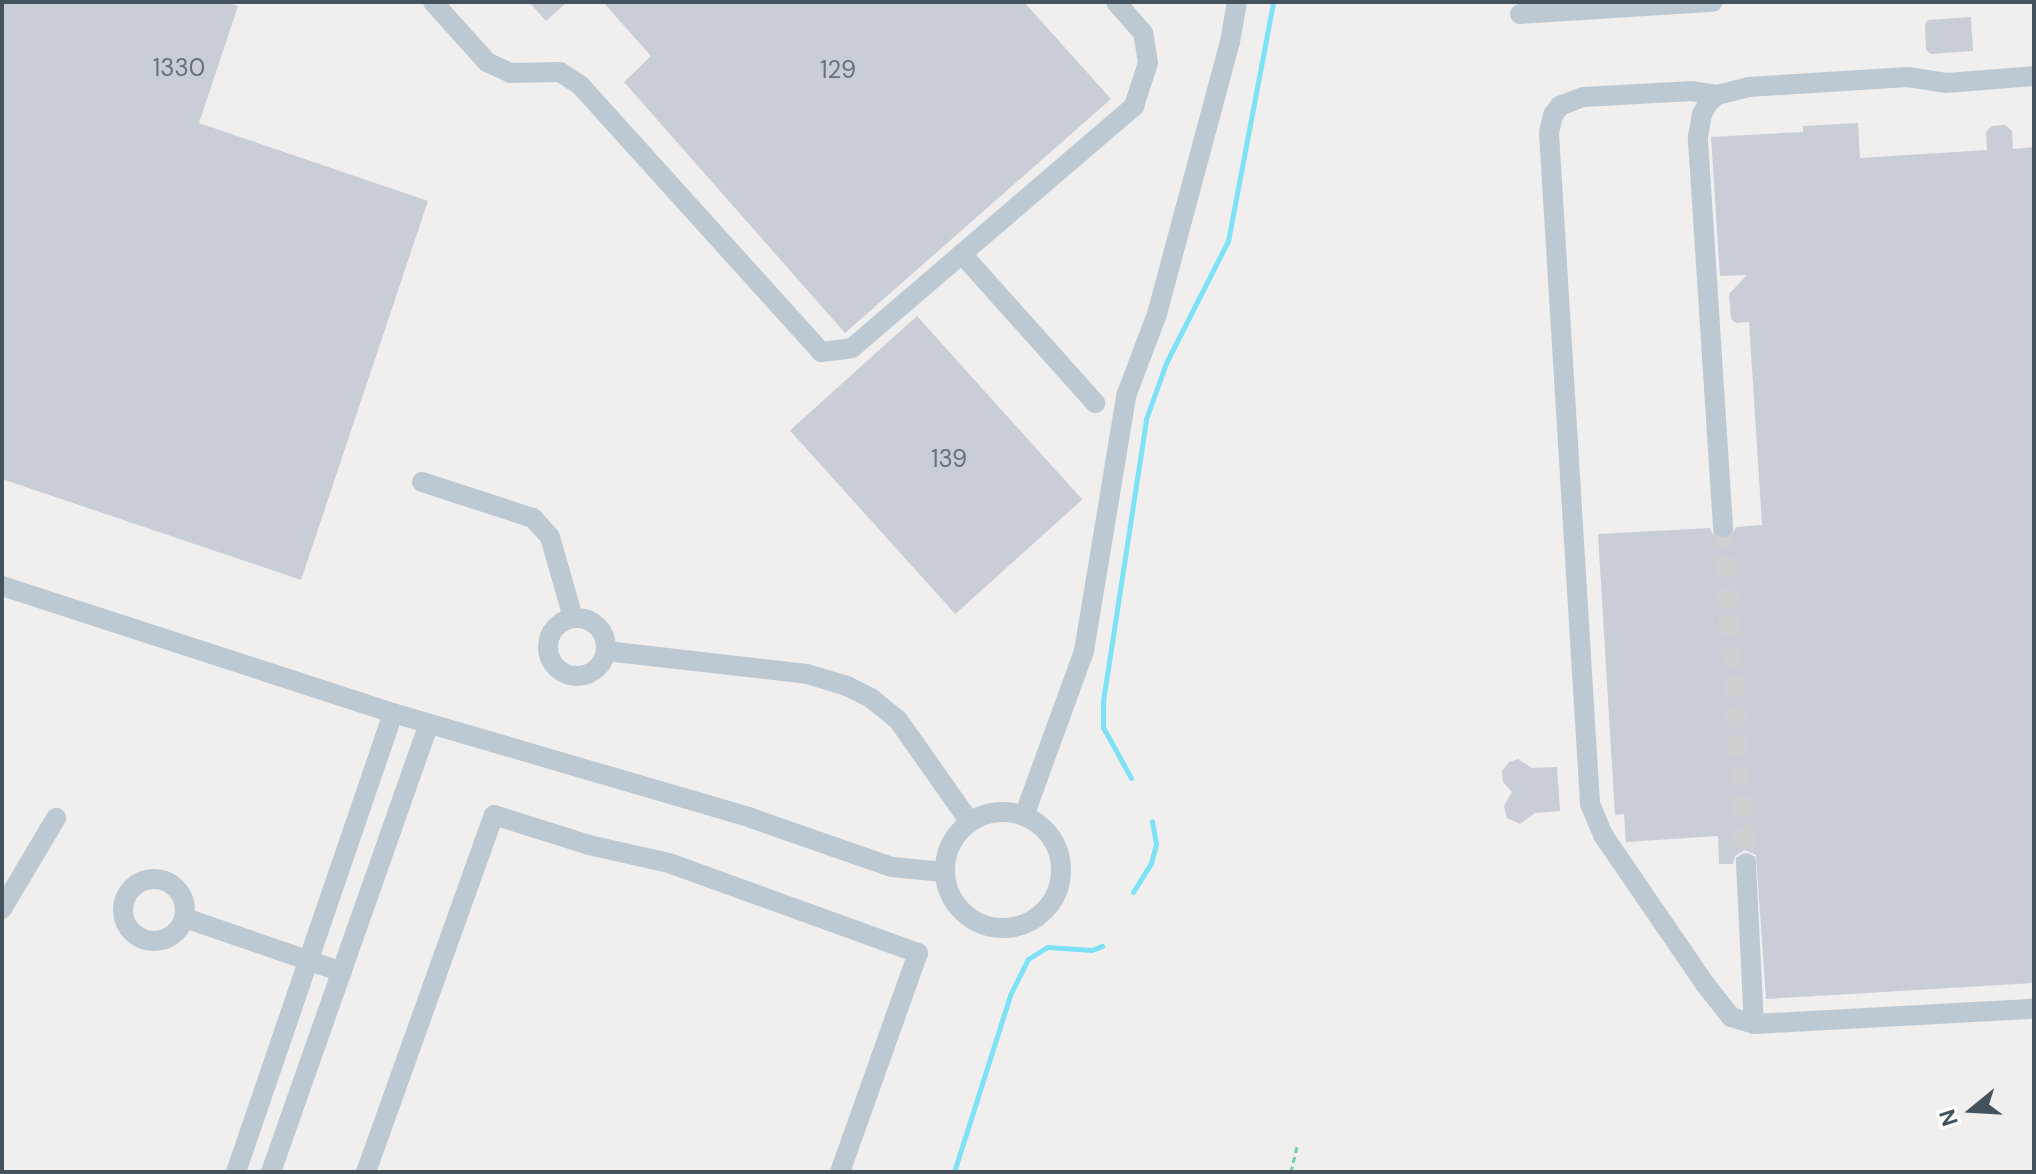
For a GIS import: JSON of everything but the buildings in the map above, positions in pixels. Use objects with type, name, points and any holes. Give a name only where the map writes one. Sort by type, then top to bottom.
[{"type":"street","points":[[433,2],[487,62],[511,73],[560,72],[580,85],[821,352],[852,348],[1134,106],[1148,63],[1143,33],[1116,2]]},
{"type":"street","points":[[1024,816],[1084,651],[1126,396],[1157,314],[1230,42],[1237,2]]},
{"type":"street","points":[[1520,14],[1713,2]]},
{"type":"street","points":[[2034,76],[1946,83],[1908,77],[1748,87],[1717,95],[1692,91],[1583,97],[1560,106],[1553,115],[1549,133],[1590,804],[1603,835],[1731,1017],[1754,1024],[2034,1009]]},
{"type":"street","points":[[1717,95],[1702,114],[1698,137],[1723,527]]},
{"type":"street","points":[[962,254],[1095,403]]},
{"type":"street","points":[[422,482],[533,518],[550,537],[573,618]]},
{"type":"street","points":[[2,586],[393,713],[751,818],[892,867],[944,872]]},
{"type":"street","points":[[573,618],[596,624],[603,632],[606,651],[604,660],[590,673],[571,676],[555,666],[548,648],[549,639],[560,623],[573,618]]},
{"type":"street","points":[[606,651],[807,674],[847,686],[872,699],[898,720],[970,822]]},
{"type":"street","points":[[236,1172],[311,961],[393,713]]},
{"type":"street","points":[[271,1172],[429,724]]},
{"type":"street","points":[[1006,812],[1024,816],[1046,831],[1060,862],[1060,882],[1052,901],[1039,916],[1023,925],[1004,929],[985,926],[956,906],[944,872],[947,853],[956,835],[970,822],[987,814],[1006,812]]},
{"type":"street","points":[[366,1172],[494,815],[589,845],[669,863],[918,953],[840,1172]]},
{"type":"street","points":[[2,909],[56,818]]},
{"type":"street","points":[[1746,863],[1754,1024]]},
{"type":"street","points":[[185,918],[342,972]]},
{"type":"path","points":[[1291,1172],[1297,1147]]},
{"type":"waterway","points":[[1131,778],[1103,727],[1103,701],[1146,419],[1166,363],[1228,241],[1273,2]]},
{"type":"waterway","points":[[1133,892],[1151,863],[1156,844],[1152,821]]},
{"type":"waterway","points":[[954,1172],[1010,995],[1028,959],[1047,947],[1092,950],[1102,946]]},
{"type":"tunnel","points":[[1723,527],[1746,863]]}]
